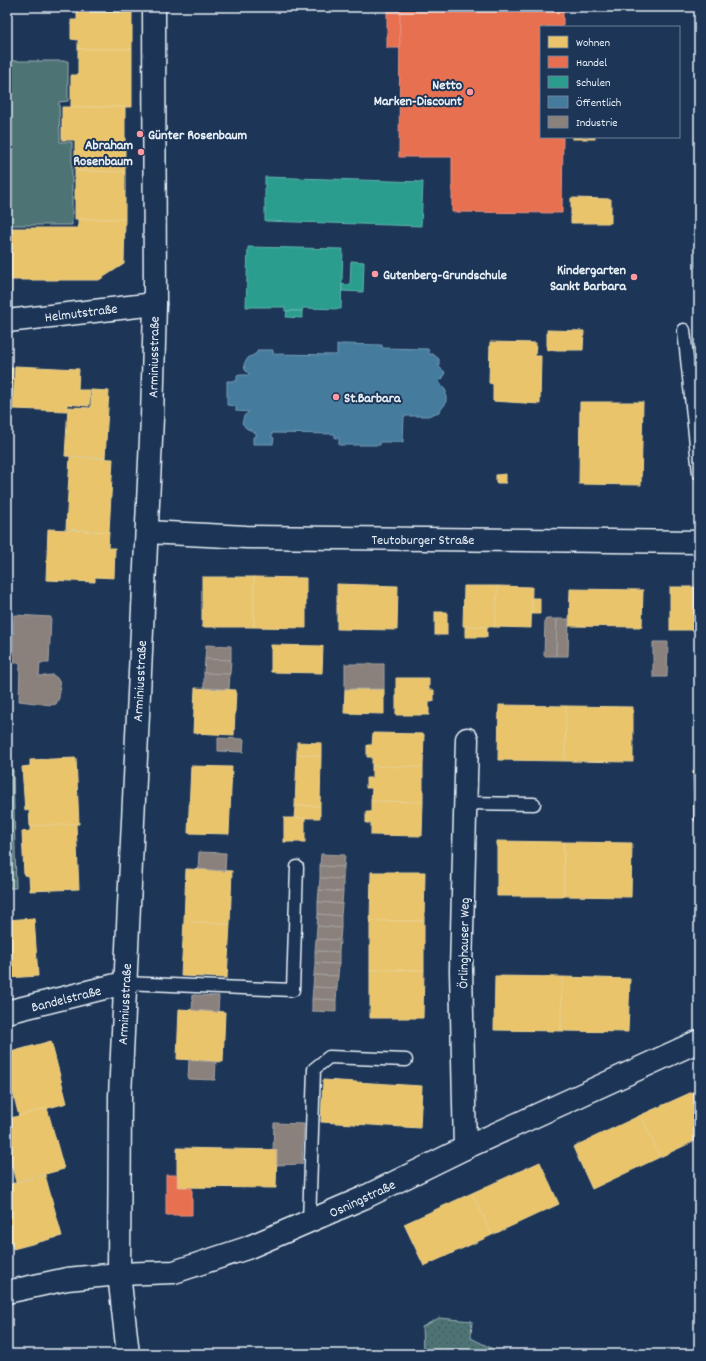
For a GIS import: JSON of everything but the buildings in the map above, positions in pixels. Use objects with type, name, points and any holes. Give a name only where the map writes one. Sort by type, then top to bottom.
[{"type":"street","name":"Arminiusstraße","points":[[128,1354],[119,1274],[120,1096],[124,984],[147,532],[155,304],[154,7]]},
{"type":"street","name":"Helmutstraße","points":[[7,321],[155,304]]},
{"type":"street","name":"Teutoburger Straße","points":[[147,532],[254,537],[699,542]]},
{"type":"street","name":"Örlinghauser Weg","points":[[465,1148],[462,970],[467,739]]},
{"type":"street","name":"Bandelstraße","points":[[7,1012],[124,984]]},
{"type":"street","name":"Osningstraße","points":[[7,1292],[67,1279],[119,1274],[174,1272],[247,1248],[309,1223],[465,1148],[699,1041]]},
{"type":"lane","points":[[684,330],[699,473]]},
{"type":"lane","points":[[465,802],[534,804]]},
{"type":"lane","points":[[124,984],[293,990],[297,867]]},
{"type":"lane","points":[[309,1223],[314,1069],[329,1057],[406,1060]]},
{"type":"green space","points":[[7,61],[68,61],[68,101],[59,102],[60,142],[72,142],[72,225],[7,225]]},
{"type":"green space","points":[[13,770],[16,888],[7,888],[7,771]]},
{"type":"green space","points":[[439,1318],[472,1321],[471,1338],[497,1351],[496,1354],[425,1354],[423,1351],[422,1327]]},
{"type":"place","name":"Netto Marken-Discount","points":[[470,92]]},
{"type":"place","name":"Günter Rosenbaum","points":[[140,134]]},
{"type":"place","name":"Abraham Rosenbaum","points":[[141,152]]},
{"type":"place","name":"Gutenberg-Grundschule","points":[[375,274]]},
{"type":"place","name":"Kindergarten Sankt Barbara","points":[[634,277]]},
{"type":"place","name":"St.Barbara","points":[[336,397]]}]
